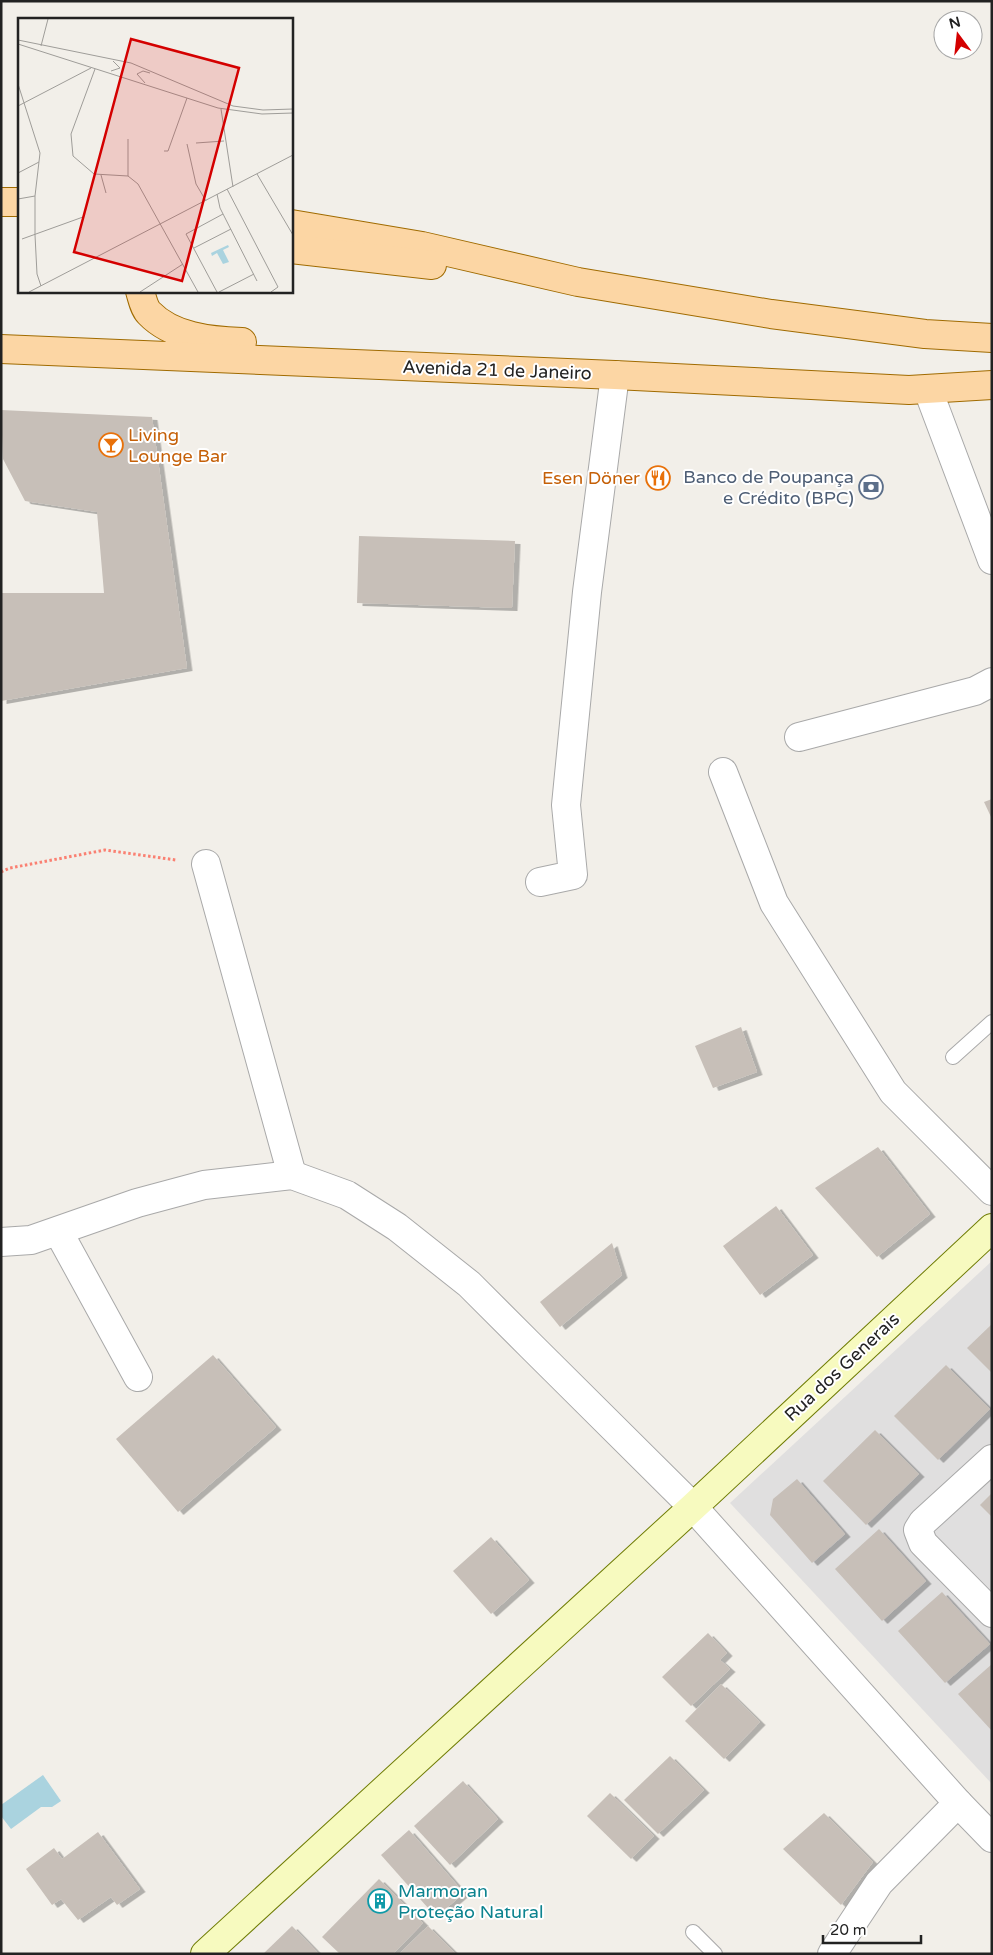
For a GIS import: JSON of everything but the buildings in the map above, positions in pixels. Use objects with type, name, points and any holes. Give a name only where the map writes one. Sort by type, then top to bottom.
[{"type":"main road","points":[[1,202],[18,202]]},
{"type":"main road","points":[[292,224],[422,246],[578,282]]},
{"type":"main road","points":[[292,249],[578,282],[771,314],[925,334],[992,338]]},
{"type":"main road","points":[[140,292],[148,312],[171,329],[200,338],[572,373]]},
{"type":"main road","name":"Avenida 21 de Janeiro","points":[[1,349],[615,374],[764,384],[928,390],[992,385]]},
{"type":"street","points":[[540,882],[573,875],[566,805],[587,592],[615,374]]},
{"type":"street","points":[[928,390],[992,560]]},
{"type":"street","points":[[799,737],[975,691],[992,682]]},
{"type":"street","points":[[723,772],[774,903],[893,1092],[992,1191]]},
{"type":"street","points":[[206,864],[292,1175]]},
{"type":"street","points":[[1,1242],[31,1240],[137,1202],[204,1184],[292,1175],[347,1195],[397,1227],[469,1284],[693,1507],[958,1803],[992,1838]]},
{"type":"street","name":"Rua dos Generais","points":[[205,1954],[693,1507],[992,1228]]},
{"type":"street","points":[[58,1231],[138,1377]]},
{"type":"street","points":[[992,1459],[923,1522],[918,1530],[923,1543],[992,1613]]},
{"type":"street","points":[[832,1954],[880,1882],[958,1803]]},
{"type":"lane","points":[[954,1057],[992,1022]]},
{"type":"lane","points":[[693,1932],[715,1954]]},
{"type":"path","points":[[1,872],[10,868],[106,850],[206,864]]},
{"type":"shaded area","points":[[992,1261],[992,1784],[730,1503]]},
{"type":"water","points":[[43,1775],[61,1801],[52,1807],[41,1807],[11,1829],[1,1816],[1,1805]]},
{"type":"place","name":"Living Lounge Bar","points":[[111,445]]},
{"type":"place","name":"Esen Döner","points":[[658,478]]},
{"type":"place","name":"Banco de Poupança e Crédito (BPC)","points":[[871,487]]},
{"type":"place","name":"Marmoran Proteção Natural","points":[[380,1901]]}]
